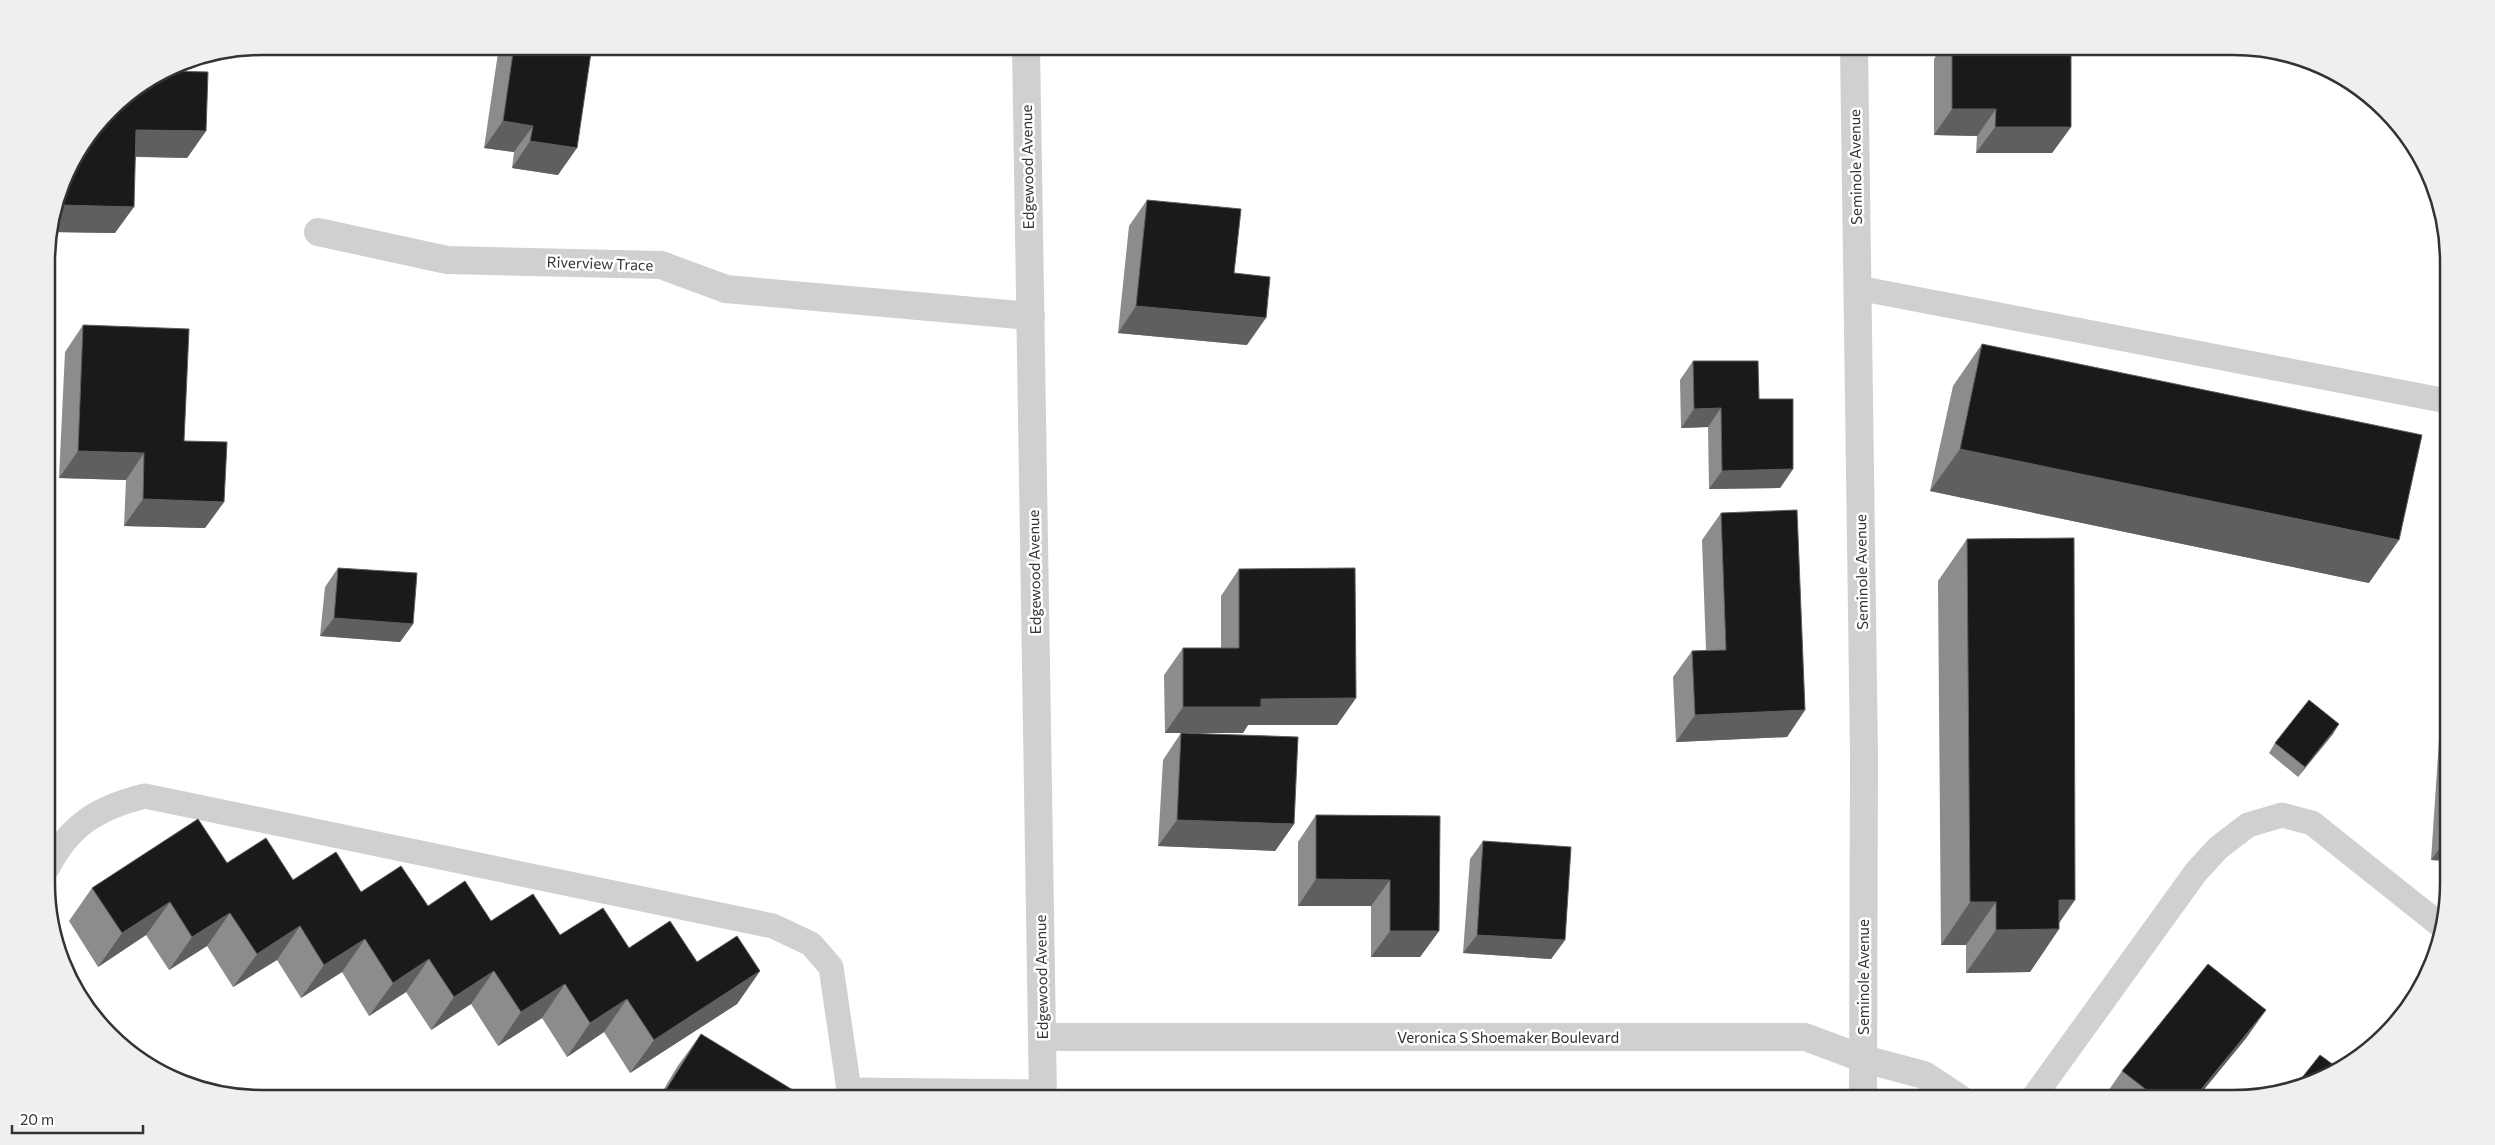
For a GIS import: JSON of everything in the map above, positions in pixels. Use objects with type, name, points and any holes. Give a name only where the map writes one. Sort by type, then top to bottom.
[{"type":"street","name":"Edgewood Avenue","points":[[1026,55],[1044,1037],[1043,1090]]},
{"type":"street","name":"Seminole Avenue","points":[[1854,55],[1864,755],[1863,1090]]},
{"type":"street","name":"Riverview Trace","points":[[318,232],[448,260],[661,266],[726,289],[1031,316]]},
{"type":"street","name":"Veronica S Shoemaker Boulevard","points":[[1044,1037],[1805,1037],[1864,1059],[1924,1075],[1947,1090]]},
{"type":"lane","points":[[1858,288],[2440,400]]},
{"type":"lane","points":[[55,853],[59,845],[86,821],[115,803],[145,796],[773,926],[812,944],[831,968],[848,1090]]},
{"type":"lane","points":[[2039,1090],[2196,872],[2218,848],[2248,825],[2282,815],[2312,823],[2436,922]]},
{"type":"building","points":[[513,55],[591,55],[577,148],[530,141],[533,126],[503,121]]},
{"type":"building","points":[[1952,55],[2071,55],[2071,127],[1995,127],[1996,109],[1952,109]]},
{"type":"building","points":[[182,71],[208,72],[206,131],[136,130],[134,207],[63,205],[76,170],[90,147],[106,126],[126,106],[170,76]]},
{"type":"building","points":[[1147,200],[1241,209],[1234,273],[1270,277],[1266,318],[1136,306]]},
{"type":"building","points":[[83,325],[189,329],[184,441],[227,442],[224,502],[143,499],[144,453],[78,451]]},
{"type":"building","points":[[1982,344],[2422,435],[2399,540],[1960,449]]},
{"type":"building","points":[[1693,361],[1758,361],[1759,399],[1793,399],[1793,469],[1722,471],[1721,408],[1694,409]]},
{"type":"building","points":[[1797,510],[1805,710],[1695,715],[1692,651],[1726,650],[1721,513]]},
{"type":"building","points":[[2074,538],[2075,900],[2059,900],[2059,929],[1996,930],[1996,902],[1970,902],[1967,539]]},
{"type":"building","points":[[338,568],[417,573],[413,624],[334,618]]},
{"type":"building","points":[[1355,568],[1356,698],[1261,699],[1261,707],[1183,707],[1183,648],[1239,648],[1239,569]]},
{"type":"building","points":[[2309,700],[2339,724],[2305,767],[2275,743]]},
{"type":"building","points":[[1181,733],[1298,737],[1294,824],[1177,820]]},
{"type":"building","points":[[1316,815],[1440,816],[1439,931],[1390,931],[1390,880],[1316,879]]},
{"type":"building","points":[[198,819],[227,863],[266,838],[293,880],[336,852],[361,892],[401,866],[428,906],[465,881],[491,921],[533,894],[560,935],[603,908],[629,948],[670,921],[697,962],[737,936],[760,971],[654,1040],[627,999],[590,1023],[565,984],[521,1012],[494,971],[454,997],[429,959],[393,983],[365,939],[324,965],[300,926],[257,954],[230,913],[192,937],[170,902],[122,933],[92,888]]},
{"type":"building","points":[[1483,841],[1571,847],[1565,940],[1477,935]]},
{"type":"building","points":[[2208,964],[2266,1010],[2201,1090],[2147,1090],[2122,1071]]},
{"type":"building","points":[[701,1034],[793,1090],[666,1090]]},
{"type":"building","points":[[2320,1055],[2333,1064],[2325,1069],[2301,1078]]}]
